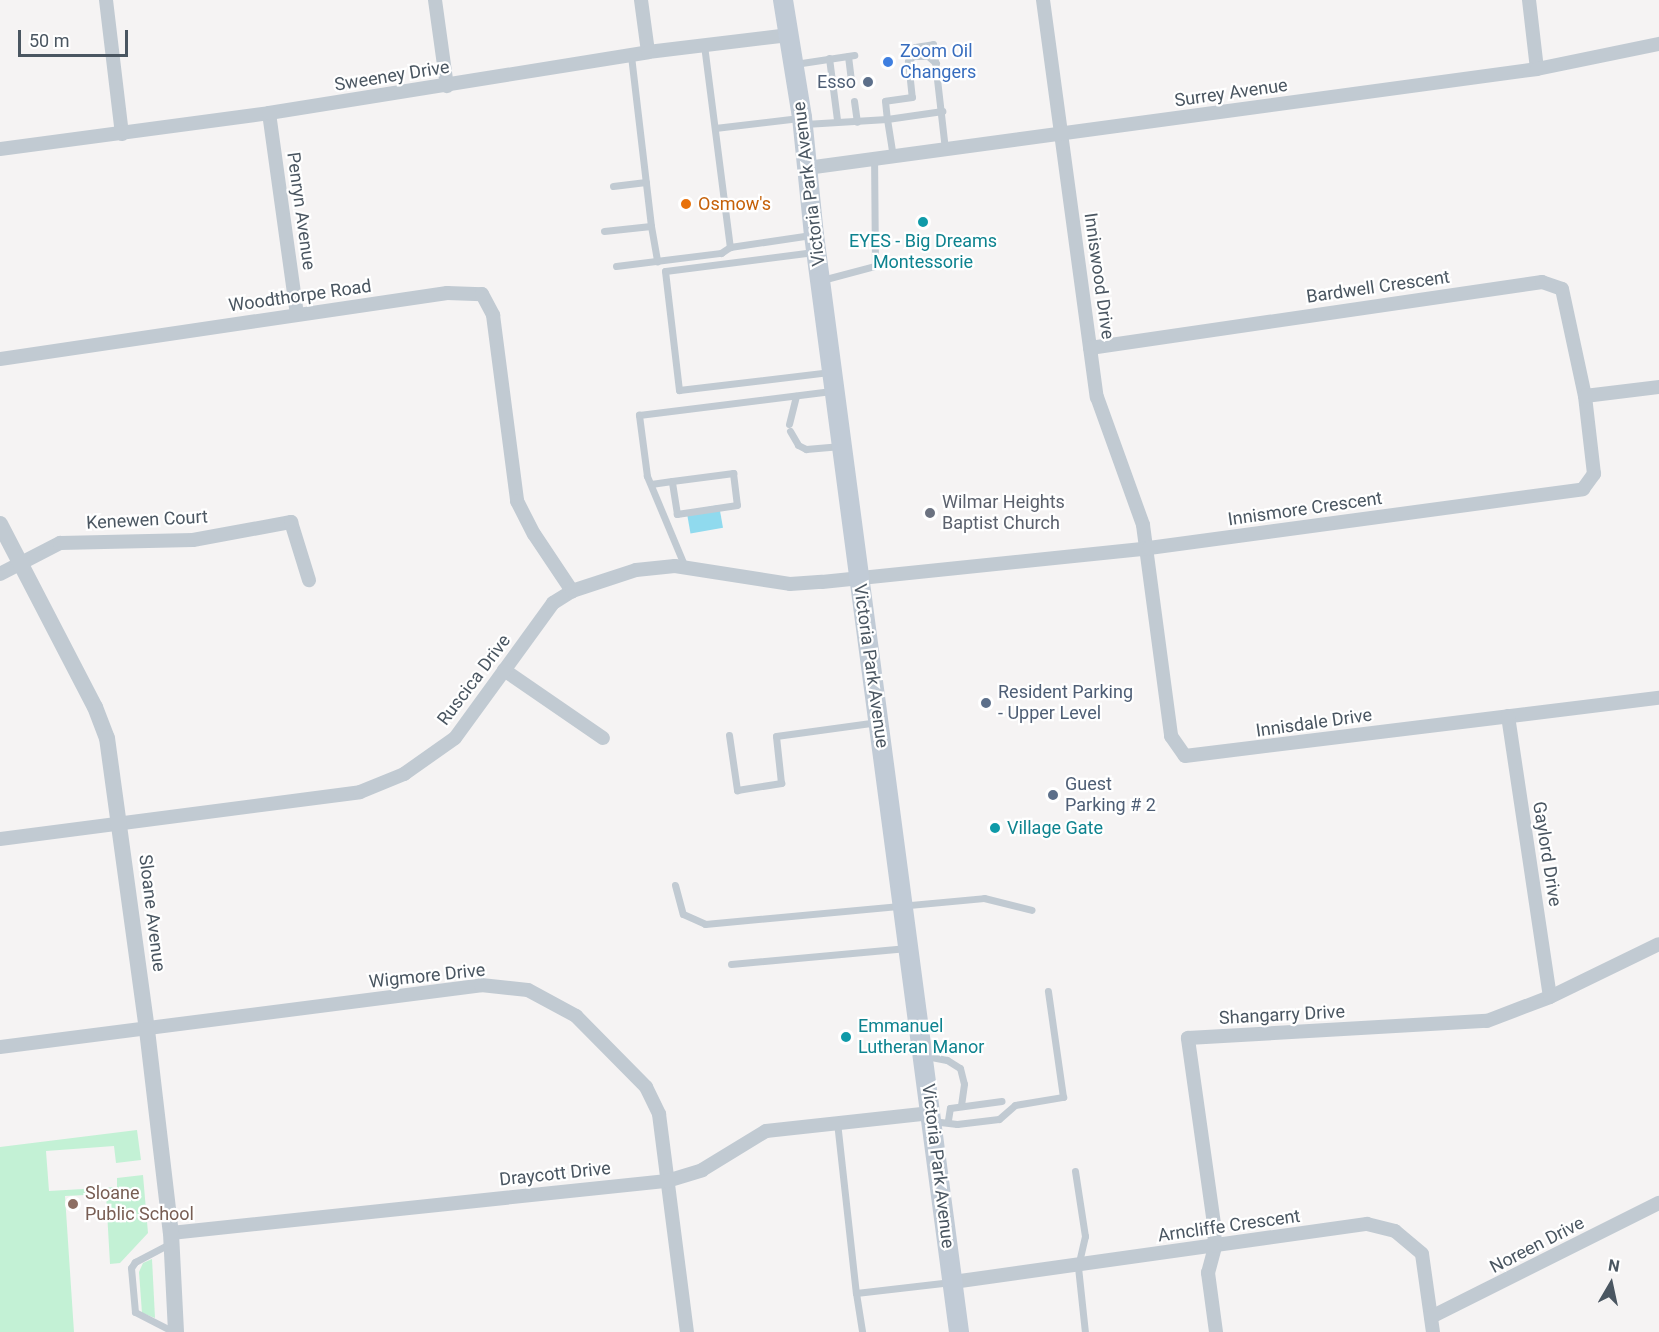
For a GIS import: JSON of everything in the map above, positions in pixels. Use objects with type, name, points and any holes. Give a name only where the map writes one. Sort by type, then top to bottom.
[{"type":"main road","name":"Victoria Park Avenue","points":[[783,0],[795,64],[815,243],[909,948],[924,1056],[937,1118],[959,1332]]},
{"type":"street","points":[[106,0],[122,134]]},
{"type":"street","points":[[435,0],[447,86]]},
{"type":"street","points":[[640,0],[648,52]]},
{"type":"street","name":"Inniswood Drive","points":[[1043,0],[1097,397],[1134,491],[1149,548]]},
{"type":"street","points":[[1529,0],[1537,69]]},
{"type":"street","name":"Sweeney Drive","points":[[0,149],[269,113],[648,52],[789,35]]},
{"type":"street","name":"Surrey Avenue","points":[[807,168],[1537,69],[1659,44]]},
{"type":"street","name":"Penryn Avenue","points":[[269,113],[297,314]]},
{"type":"street","name":"Bardwell Crescent","points":[[1090,348],[1542,282],[1562,289],[1585,396]]},
{"type":"street","name":"Woodthorpe Road","points":[[0,359],[447,293],[482,294],[493,315],[517,501],[534,534],[572,591]]},
{"type":"street","points":[[1585,396],[1659,387]]},
{"type":"street","name":"Innismore Crescent","points":[[859,578],[1149,548],[1583,489],[1594,474],[1585,396]]},
{"type":"street","name":"Kenewen Court","points":[[21,566],[60,543],[193,540],[291,522],[309,580]]},
{"type":"street","name":"Sloane Avenue","points":[[0,524],[95,707],[107,738],[121,823],[171,1238],[175,1332]]},
{"type":"street","name":"Innisdale Drive","points":[[1149,548],[1171,736],[1185,756],[1659,698]]},
{"type":"street","points":[[0,574],[21,566]]},
{"type":"street","name":"Ruscica Drive","points":[[0,839],[360,792],[404,774],[455,738],[553,603],[572,591],[636,570],[685,567],[790,584],[859,578]]},
{"type":"street","points":[[504,670],[603,738]]},
{"type":"street","name":"Gaylord Drive","points":[[1508,716],[1550,997]]},
{"type":"street","name":"Shangarry Drive","points":[[1216,1332],[1208,1273],[1215,1246],[1188,1038],[1487,1021],[1550,997],[1659,944]]},
{"type":"street","name":"Wigmore Drive","points":[[0,1047],[481,985],[528,990],[576,1016],[646,1087],[659,1113],[687,1332]]},
{"type":"street","name":"Draycott Drive","points":[[171,1238],[667,1180],[702,1170],[766,1131],[837,1122],[937,1118]]},
{"type":"street","name":"Noreen Drive","points":[[1431,1317],[1659,1203]]},
{"type":"street","name":"Arncliffe Crescent","points":[[953,1282],[1078,1267],[1368,1224],[1395,1231],[1422,1254],[1433,1332]]},
{"type":"lane","points":[[915,47],[933,44],[945,148]]},
{"type":"lane","points":[[704,45],[730,247]]},
{"type":"lane","points":[[631,55],[657,261]]},
{"type":"lane","points":[[893,156],[885,101],[912,97],[908,61],[920,55],[936,63]]},
{"type":"lane","points":[[795,64],[851,56],[851,80]]},
{"type":"lane","points":[[829,58],[837,120]]},
{"type":"lane","points":[[854,101],[857,123]]},
{"type":"lane","points":[[715,129],[802,121],[837,120],[857,123],[942,111]]},
{"type":"lane","points":[[820,281],[875,266],[873,159]]},
{"type":"lane","points":[[613,186],[646,182]]},
{"type":"lane","points":[[604,231],[651,226]]},
{"type":"lane","points":[[616,266],[721,253],[730,247],[815,243]]},
{"type":"lane","points":[[815,243],[665,271],[679,390],[834,381]]},
{"type":"lane","points":[[685,567],[651,484],[639,415],[796,396],[834,381]]},
{"type":"lane","points":[[796,396],[789,428],[798,445],[806,449],[842,446]]},
{"type":"lane","points":[[651,484],[733,472],[737,505],[678,514],[672,481]]},
{"type":"lane","points":[[729,735],[737,790],[781,783],[776,736],[879,722]]},
{"type":"lane","points":[[675,885],[683,914],[705,924],[903,903],[984,898],[1032,910]]},
{"type":"lane","points":[[731,964],[909,948]]},
{"type":"lane","points":[[937,1118],[957,1124],[999,1119],[1015,1105],[1063,1097],[1048,991]]},
{"type":"lane","points":[[924,1056],[947,1060],[960,1068],[964,1084],[961,1105]]},
{"type":"lane","points":[[937,1118],[948,1109],[961,1105],[1002,1101]]},
{"type":"lane","points":[[837,1122],[862,1332]]},
{"type":"lane","points":[[1075,1171],[1085,1236],[1078,1267],[1084,1332]]},
{"type":"lane","points":[[171,1238],[135,1262],[131,1268],[135,1312],[175,1332]]},
{"type":"lane","points":[[856,1293],[953,1282]]},
{"type":"green space","points":[[137,1130],[141,1160],[116,1163],[114,1146],[46,1151],[49,1191],[117,1187],[117,1178],[143,1175],[148,1233],[120,1263],[110,1264],[106,1194],[65,1196],[74,1332],[0,1332],[0,1147]]},
{"type":"green space","points":[[152,1259],[155,1318],[142,1313],[139,1272],[143,1263]]},
{"type":"water","points":[[719,505],[723,528],[690,533],[687,511]]},
{"type":"place","name":"Zoom Oil Changers","points":[[888,62]]},
{"type":"place","name":"Esso","points":[[868,82]]},
{"type":"place","name":"Osmow's","points":[[686,204]]},
{"type":"place","name":"EYES - Big Dreams Montessorie","points":[[923,222]]},
{"type":"place","name":"Wilmar Heights Baptist Church","points":[[930,513]]},
{"type":"place","name":"Resident Parking - Upper Level","points":[[986,703]]},
{"type":"place","name":"Guest Parking # 2","points":[[1053,795]]},
{"type":"place","name":"Village Gate","points":[[995,828]]},
{"type":"place","name":"Emmanuel Lutheran Manor","points":[[846,1037]]},
{"type":"place","name":"Sloane Public School","points":[[73,1204]]}]
